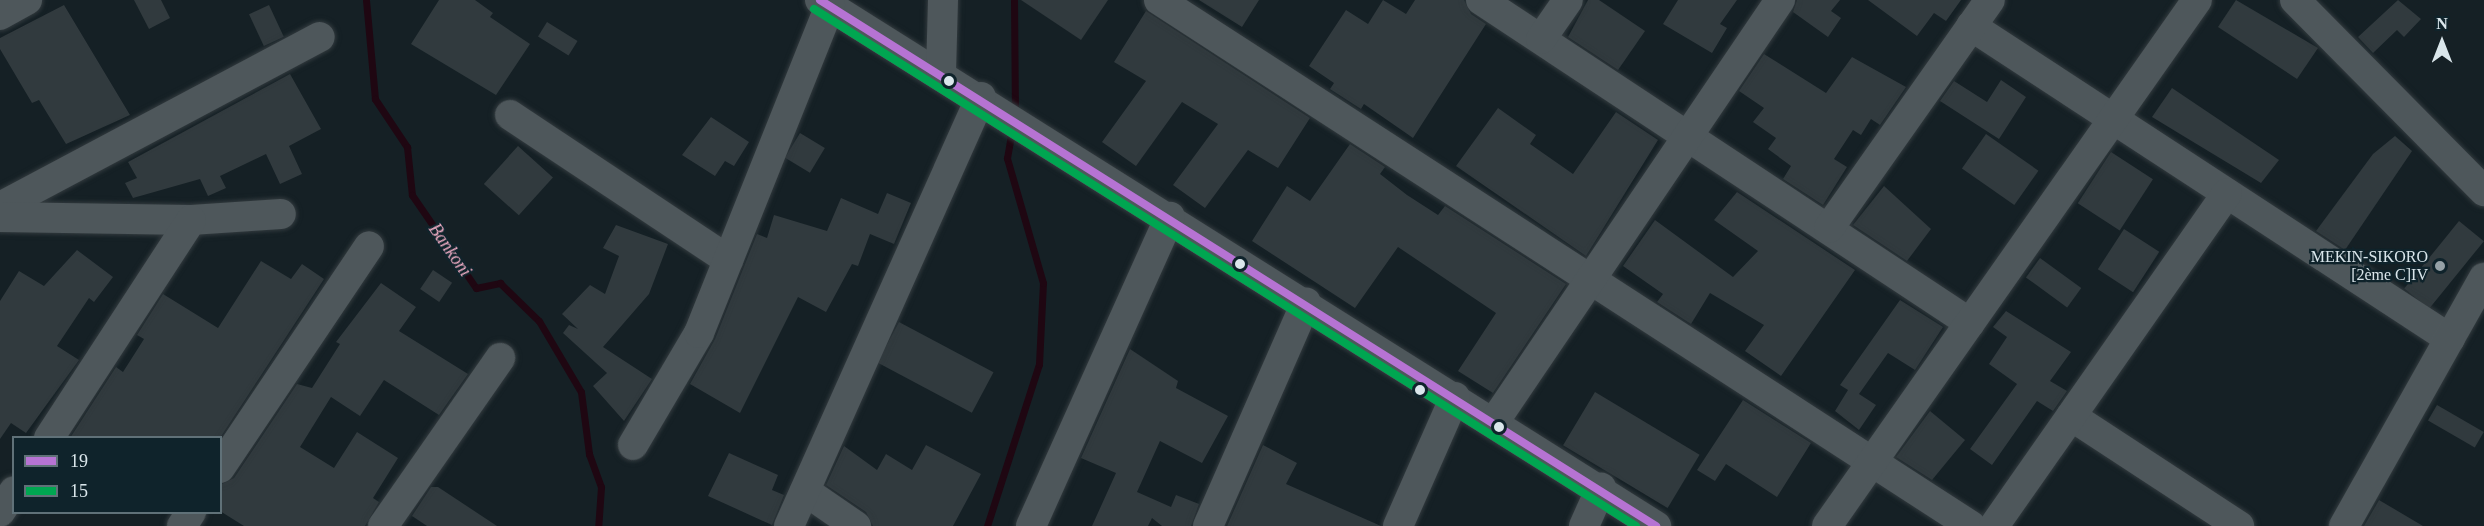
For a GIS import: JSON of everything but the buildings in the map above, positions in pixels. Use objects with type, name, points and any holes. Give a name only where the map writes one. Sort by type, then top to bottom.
[{"type":"street","points":[[0,15],[27,0]]},
{"type":"street","points":[[941,72],[943,0]]},
{"type":"street","points":[[1481,0],[1970,323]]},
{"type":"street","points":[[1541,39],[1568,0]]},
{"type":"street","points":[[1494,422],[1780,0]]},
{"type":"street","points":[[1829,228],[1990,0]]},
{"type":"street","points":[[1827,526],[2197,0]]},
{"type":"street","points":[[2295,0],[2484,191]]},
{"type":"street","points":[[633,445],[699,333],[825,2],[981,97],[1601,488],[1656,526]]},
{"type":"street","points":[[1175,4],[1590,280],[1971,526]]},
{"type":"street","points":[[1971,26],[2450,339]]},
{"type":"street","points":[[0,207],[320,37]]},
{"type":"street","points":[[789,526],[981,97]]},
{"type":"street","points":[[510,115],[728,260]]},
{"type":"street","points":[[1994,526],[2226,193]]},
{"type":"street","points":[[0,217],[191,220],[281,214]]},
{"type":"street","points":[[1031,526],[1170,217]]},
{"type":"street","points":[[50,436],[191,220]]},
{"type":"street","points":[[222,465],[369,246]]},
{"type":"street","points":[[2344,526],[2484,278]]},
{"type":"street","points":[[1208,526],[1306,303]]},
{"type":"street","points":[[383,526],[500,358]]},
{"type":"street","points":[[1398,526],[1455,397]]},
{"type":"street","points":[[2071,416],[2239,526]]},
{"type":"street","points":[[1584,526],[1601,488]]},
{"type":"street","points":[[805,491],[856,526]]},
{"type":"street","points":[[0,512],[12,494]]},
{"type":"waterway","name":"Bankoni","points":[[366,0],[375,99],[407,147],[412,195],[476,288],[500,283],[539,321],[581,392],[589,454],[601,487],[598,526]]},
{"type":"waterway","points":[[1014,0],[1015,114]]},
{"type":"waterway","points":[[987,526],[1039,364],[1043,283],[1007,158],[1012,131]]},
{"type":"transit line","name":"19","points":[[820,0],[1656,526]]},
{"type":"transit line","name":"15","points":[[814,9],[1636,526]]},
{"type":"place","name":"MEKIN-SIKORO [2ème C]IV","points":[[2440,266]]}]
